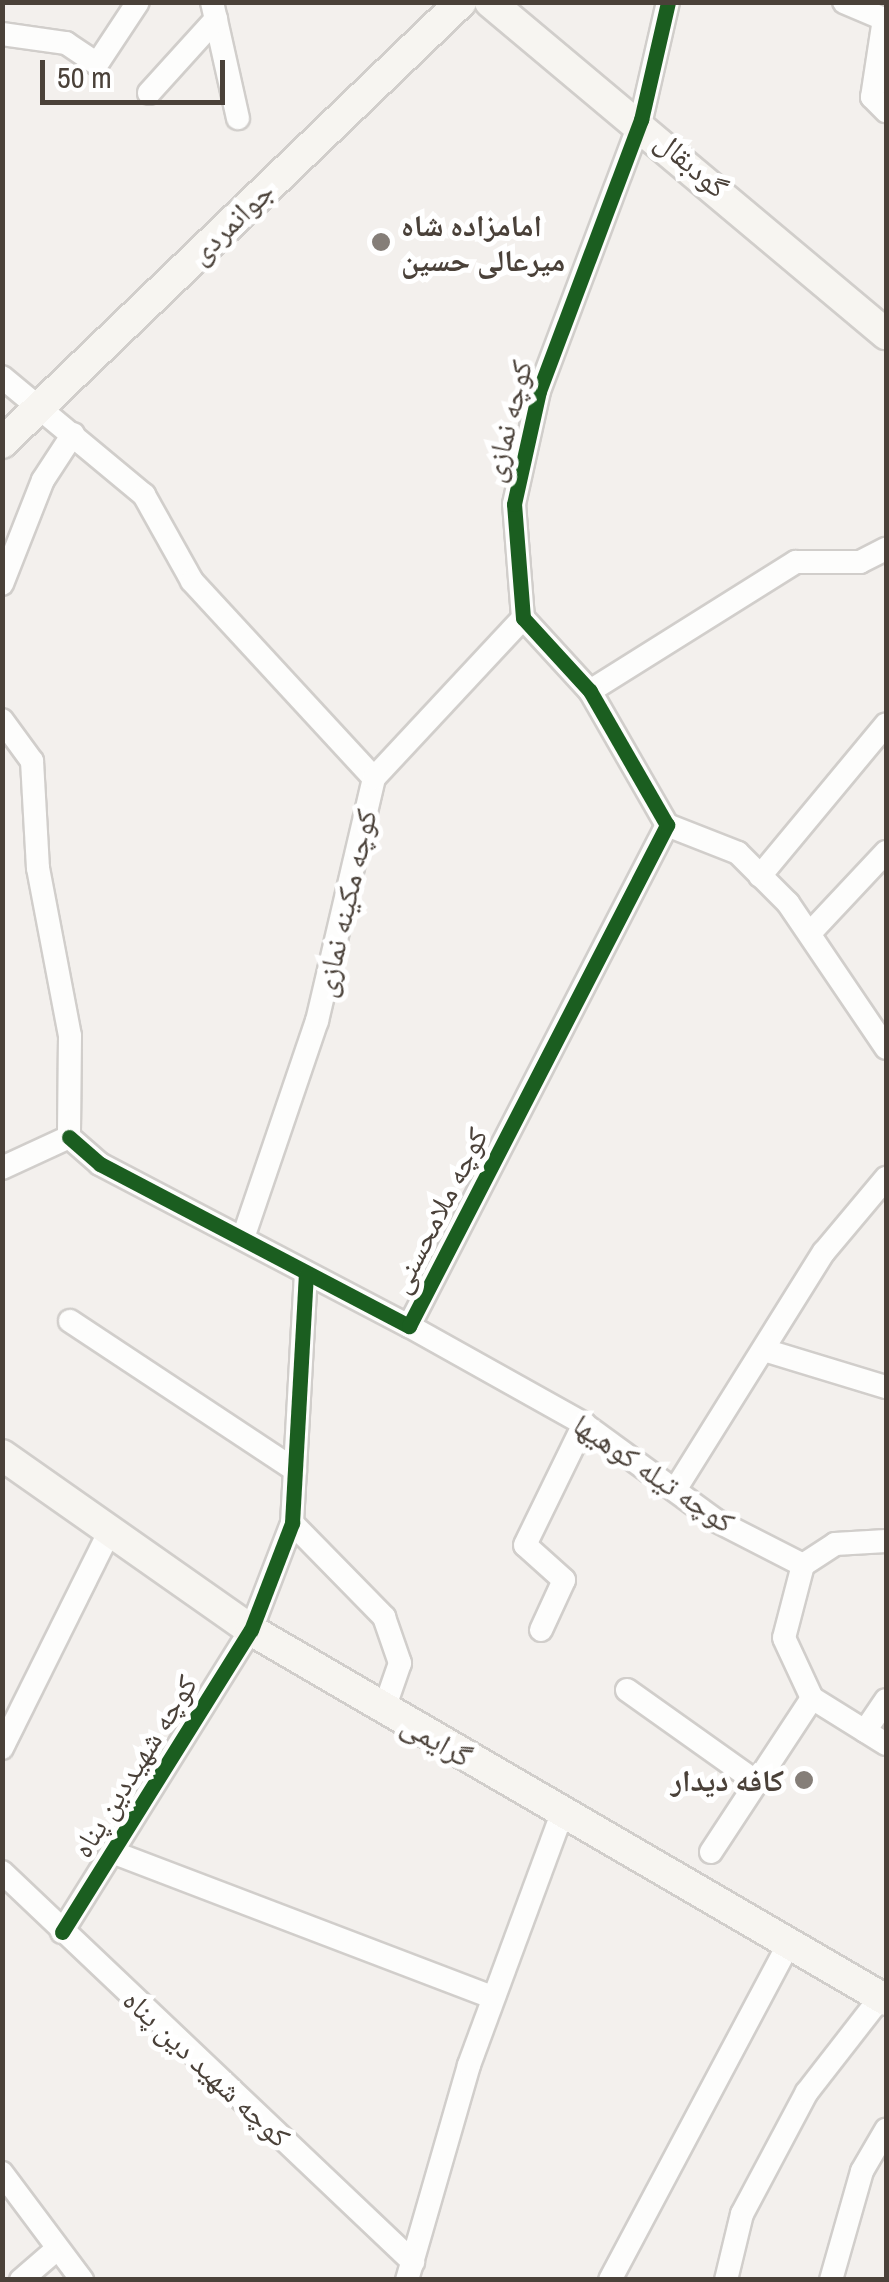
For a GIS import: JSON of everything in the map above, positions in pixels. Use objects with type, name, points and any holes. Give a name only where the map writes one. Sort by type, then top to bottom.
[{"type":"main road","name":"جوانمردی","points":[[2,443],[462,2]]},
{"type":"main road","name":"گودبقال","points":[[490,2],[641,120],[886,334]]},
{"type":"main road","name":"گرایمی","points":[[2,1455],[251,1630],[788,1944],[878,1988]]},
{"type":"street","points":[[2,34],[66,43],[97,64],[138,2]]},
{"type":"street","name":"کوچه نمازی","points":[[523,618],[514,504],[539,391],[641,120],[668,2]]},
{"type":"street","points":[[844,2],[884,19],[872,97],[886,112]]},
{"type":"street","points":[[149,93],[214,11]]},
{"type":"street","points":[[214,11],[238,118]]},
{"type":"street","points":[[2,376],[144,494],[192,581],[374,778]]},
{"type":"street","points":[[2,584],[43,480],[73,434]]},
{"type":"street","points":[[590,690],[796,562],[860,562],[886,549]]},
{"type":"street","points":[[523,618],[590,690],[667,825],[738,853],[810,933],[886,1048]]},
{"type":"street","name":"کوچه مکینه نمازی","points":[[244,1235],[324,994],[374,778],[523,618]]},
{"type":"street","points":[[2,720],[32,760],[38,868],[70,1036],[69,1137],[2,1168]]},
{"type":"street","points":[[760,876],[886,724]]},
{"type":"street","name":"کوچه ملامحسنی","points":[[69,1137],[100,1164],[244,1235],[306,1273],[409,1326],[667,825]]},
{"type":"street","points":[[810,933],[886,852]]},
{"type":"street","points":[[675,1490],[824,1252],[886,1178]]},
{"type":"street","name":"کوچه شهیددین پناه","points":[[62,1932],[251,1630],[292,1523],[306,1273]]},
{"type":"street","points":[[70,1322],[294,1470]]},
{"type":"street","name":"کوچه تیله کوهیها","points":[[409,1326],[584,1424],[675,1490],[802,1565]]},
{"type":"street","points":[[764,1350],[886,1387]]},
{"type":"street","points":[[540,1630],[564,1580],[525,1545],[584,1424]]},
{"type":"street","points":[[292,1523],[384,1617],[400,1663],[384,1709]]},
{"type":"street","points":[[2,1748],[110,1532]]},
{"type":"street","points":[[886,1541],[836,1544],[802,1565],[784,1638],[812,1698],[886,1744]]},
{"type":"street","points":[[627,1690],[755,1780]]},
{"type":"street","points":[[711,1852],[812,1698]]},
{"type":"street","points":[[865,1731],[886,1700]]},
{"type":"street","points":[[410,2271],[492,1997],[562,1813]]},
{"type":"street","points":[[112,1852],[492,1997]]},
{"type":"street","name":"کوچه شهید دین پناه","points":[[2,1872],[410,2271]]},
{"type":"street","points":[[610,2280],[788,1944]]},
{"type":"street","points":[[726,2280],[742,2214],[807,2092],[878,1988]]},
{"type":"street","points":[[831,2280],[862,2171],[886,2130]]},
{"type":"street","points":[[2,2173],[82,2280]]},
{"type":"street","points":[[21,2280],[57,2249]]},
{"type":"cycle path","points":[[69,1137],[100,1164],[409,1326],[667,825],[590,691],[523,618],[514,504],[539,391],[641,120],[668,2]]},
{"type":"cycle path","points":[[62,1932],[251,1630],[292,1523],[306,1273]]},
{"type":"place","name":"امامزاده شاه میرعالی حسین","points":[[381,242]]},
{"type":"place","name":"کافه دیدار","points":[[804,1780]]}]
